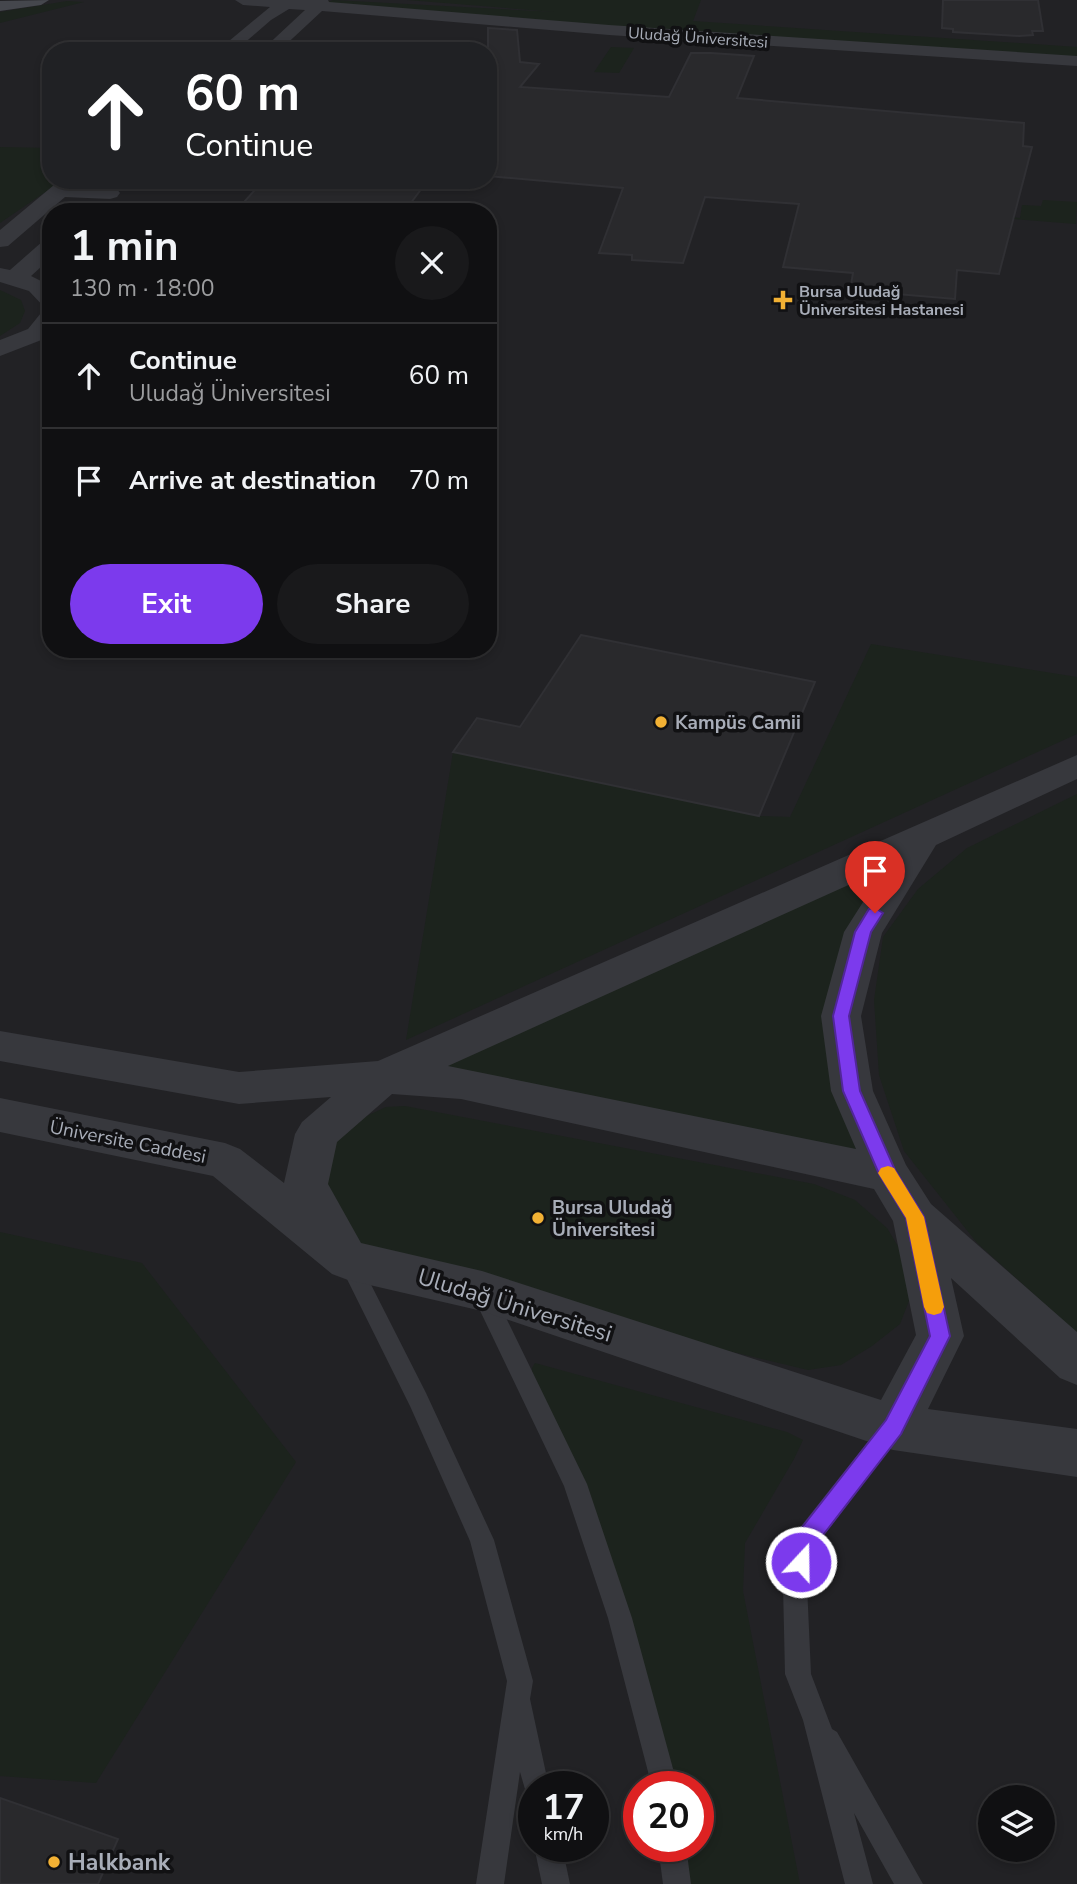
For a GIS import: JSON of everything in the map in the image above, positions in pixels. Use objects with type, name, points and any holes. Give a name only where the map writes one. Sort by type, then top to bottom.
[{"type":"main road","points":[[0,6],[41,0]]},
{"type":"street","name":"Uludağ Üniversitesi","points":[[243,0],[664,27],[839,30],[1077,47]]},
{"type":"street","name":"Uludağ Üniversitesi","points":[[366,0],[664,27],[831,46],[1077,61]]},
{"type":"street","points":[[236,42],[265,17],[289,2]]},
{"type":"street","points":[[279,42],[322,3]]},
{"type":"street","points":[[831,46],[839,30]]},
{"type":"street","points":[[46,203],[63,189]]},
{"type":"street","points":[[99,203],[115,189]]},
{"type":"street","points":[[0,241],[42,207]]},
{"type":"street","points":[[8,277],[42,252]]},
{"type":"street","points":[[8,277],[35,285],[42,290]]},
{"type":"street","points":[[0,349],[36,334],[42,326]]},
{"type":"street","points":[[348,1260],[306,1185],[317,1134],[383,1077],[923,838],[1077,766]]},
{"type":"street","points":[[923,838],[863,932],[841,1016],[852,1091],[888,1174],[915,1217],[1077,1363]]},
{"type":"street","points":[[0,1046],[239,1088],[383,1077],[461,1083],[888,1174]]},
{"type":"street","name":"Üniversite Caddesi","points":[[0,1115],[225,1161],[348,1260]]},
{"type":"street","points":[[893,1427],[940,1336],[915,1217]]},
{"type":"street","name":"Uludağ Üniversitesi","points":[[348,1260],[482,1291],[893,1427],[1077,1453]]},
{"type":"lane","points":[[348,1260],[418,1399],[482,1540],[520,1681],[490,1884]]},
{"type":"lane","points":[[482,1291],[575,1484],[620,1618],[660,1771]]},
{"type":"lane","points":[[859,1884],[816,1720],[798,1674],[795,1585],[807,1538],[893,1427]]},
{"type":"lane","points":[[518,1694],[534,1771]]},
{"type":"lane","points":[[816,1720],[909,1884]]},
{"type":"lane","points":[[551,1862],[556,1884]]},
{"type":"lane","points":[[674,1862],[677,1884]]},
{"type":"shaded area","name":"Bursa Uludağ Üniversitesi","points":[[0,0],[1077,0],[1077,1884],[0,1884]]},
{"type":"shaded area","points":[[333,0],[555,12],[407,0],[701,0],[693,21],[1077,47],[1077,61],[319,6]]},
{"type":"shaded area","points":[[67,1],[84,2],[0,23],[0,12]]},
{"type":"shaded area","points":[[611,47],[634,48],[619,73],[594,72]]},
{"type":"shaded area","points":[[0,147],[42,148],[42,189],[50,189],[0,223]]},
{"type":"shaded area","points":[[1043,200],[1077,202],[1076,224],[866,207],[865,204],[1020,218],[1022,205],[1041,206]]},
{"type":"shaded area","points":[[0,290],[21,300],[25,311],[20,323],[0,336]]},
{"type":"shaded area","points":[[871,644],[1077,677],[1077,734],[406,1040],[453,752],[759,816],[790,817]]},
{"type":"shaded area","points":[[1077,794],[1077,1333],[977,1243],[904,1151],[879,1075],[874,1000],[883,937],[918,889],[967,848]]},
{"type":"shaded area","points":[[923,837],[841,1016],[888,1174],[383,1077]]},
{"type":"shaded area","points":[[405,1106],[814,1184],[855,1200],[887,1228],[907,1261],[912,1293],[900,1324],[841,1365],[808,1370],[348,1260],[306,1185],[347,1125],[386,1107]]},
{"type":"shaded area","points":[[0,1232],[142,1263],[296,1462],[96,1783],[0,1776]]},
{"type":"shaded area","points":[[535,1363],[787,1432],[803,1440],[745,1543],[743,1591],[800,1884],[683,1884],[680,1862],[714,1862],[714,1771],[664,1771],[533,1387],[532,1368]]},
{"type":"building","points":[[943,0],[1038,0],[1043,31],[1032,31],[1033,35],[1019,36],[953,32],[953,29],[942,28]]},
{"type":"building","points":[[488,28],[517,30],[520,62],[539,64],[520,87],[669,97],[691,53],[754,56],[737,98],[1024,123],[1023,146],[1032,147],[999,274],[957,270],[955,299],[850,290],[853,273],[783,267],[799,204],[705,197],[683,263],[632,260],[632,255],[599,253],[623,188],[497,177],[497,42],[488,42]]},
{"type":"building","points":[[256,189],[421,189],[411,203],[243,203]]},
{"type":"building","name":"Kampüs Camii","points":[[581,635],[815,682],[759,816],[453,752],[477,718],[520,727]]},
{"type":"building","name":"Halkbank","points":[[0,1798],[118,1839],[98,1884],[0,1884]]},
{"type":"slow traffic","points":[[888,1173],[915,1217],[934,1307]]},
{"type":"place","name":"Bursa Uludağ Üniversitesi Hastanesi","points":[[783,300]]},
{"type":"place","name":"Kampüs Camii","points":[[661,722]]},
{"type":"place","name":"Bursa Uludağ Üniversitesi","points":[[538,1218]]},
{"type":"place","name":"Halkbank","points":[[54,1862]]},
{"type":"route","points":[[801,1562],[807,1538],[893,1427],[940,1336],[915,1217],[888,1174],[852,1091],[841,1016],[863,932],[875,913]]}]
